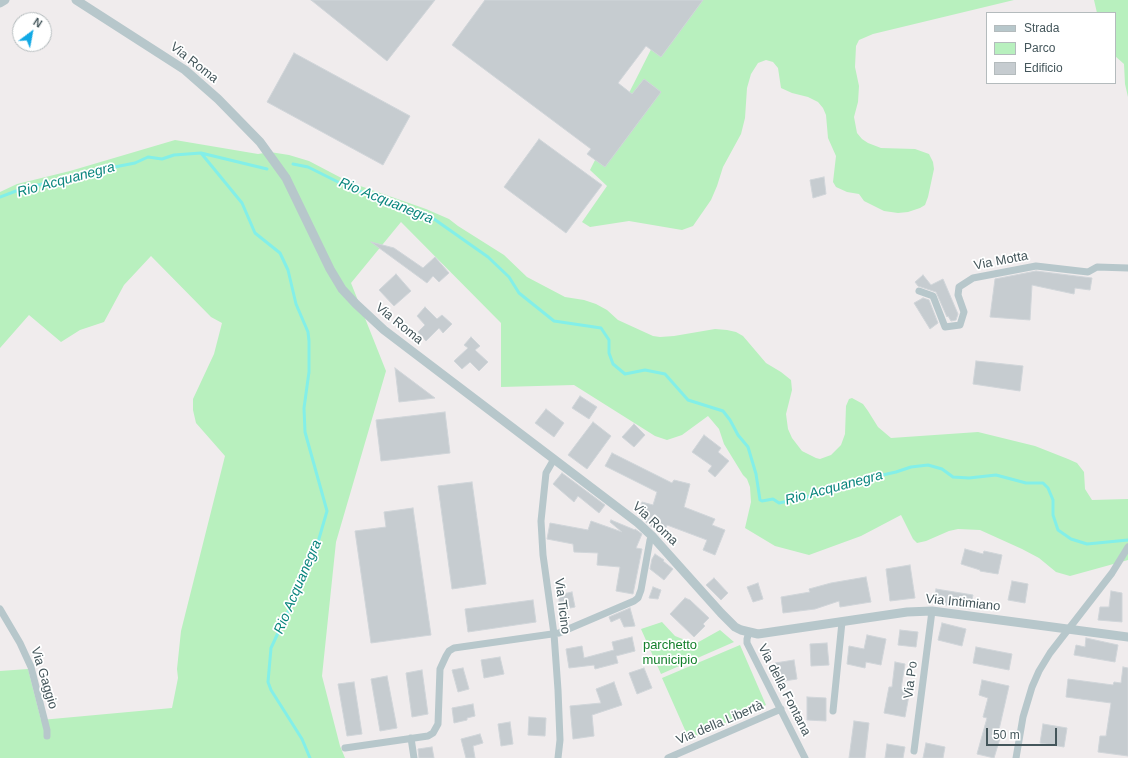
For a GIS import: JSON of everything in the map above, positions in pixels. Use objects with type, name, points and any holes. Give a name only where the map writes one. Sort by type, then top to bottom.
[{"type":"street","points":[[0,3],[5,0]]},
{"type":"street","name":"Via Roma","points":[[76,0],[185,70],[218,99],[260,142],[286,178],[330,269],[342,289],[356,304],[384,330],[638,523],[652,536],[728,621],[741,630],[749,632]]},
{"type":"street","name":"Via Motta","points":[[919,291],[933,296],[945,327],[960,325],[964,312],[958,295],[959,287],[973,278],[1036,266],[1088,272],[1097,267],[1128,268]]},
{"type":"street","name":"Via Ticino","points":[[554,459],[546,473],[541,521],[543,554],[554,634],[560,740],[558,758]]},
{"type":"street","points":[[345,748],[428,736],[433,733],[438,724],[440,669],[442,662],[449,651],[454,648],[559,633],[634,601],[638,598],[641,590],[652,536]]},
{"type":"street","points":[[1016,758],[1023,717],[1032,687],[1039,671],[1050,653],[1112,574],[1128,547]]},
{"type":"street","name":"Via Gaggio","points":[[0,609],[20,643],[31,667],[47,730],[47,736]]},
{"type":"street","name":"Via Intimiano","points":[[749,632],[758,634],[907,612],[932,611],[1128,637]]},
{"type":"street","name":"Via Po","points":[[914,751],[932,611]]},
{"type":"street","points":[[833,711],[842,622]]},
{"type":"street","name":"Via della Fontana","points":[[749,632],[747,643],[782,709],[805,758]]},
{"type":"street","name":"Via della Libertà","points":[[668,758],[782,709]]},
{"type":"street","points":[[411,738],[414,758]]},
{"type":"green space","points":[[676,0],[1014,0],[873,34],[859,40],[856,46],[855,67],[859,86],[858,102],[854,117],[857,133],[868,143],[881,148],[915,149],[929,154],[933,162],[934,169],[928,197],[925,205],[920,208],[908,212],[898,213],[884,211],[864,201],[859,194],[847,192],[836,187],[833,182],[836,156],[828,138],[826,115],[823,108],[818,102],[808,97],[792,93],[781,88],[778,68],[773,62],[766,60],[758,63],[751,74],[747,88],[745,118],[741,134],[723,167],[711,200],[693,226],[682,230],[629,221],[590,227],[582,222],[607,186],[590,170]]},
{"type":"green space","points":[[1094,0],[1128,0],[1128,97],[1125,84],[1124,64],[1116,57],[1116,12],[1097,12]]},
{"type":"green space","points":[[175,140],[258,154],[270,152],[289,155],[309,161],[349,182],[426,209],[449,219],[504,255],[527,277],[565,297],[584,300],[596,304],[607,310],[618,320],[653,336],[674,336],[715,329],[736,332],[743,336],[766,363],[791,380],[792,390],[786,414],[788,429],[792,438],[802,451],[816,458],[820,459],[831,455],[841,445],[845,434],[846,406],[849,399],[852,398],[863,404],[878,427],[891,438],[978,432],[1035,446],[1068,459],[1077,463],[1084,472],[1085,489],[1092,500],[1128,499],[1128,560],[1070,576],[1056,572],[1039,558],[980,530],[958,529],[917,543],[913,539],[901,515],[861,536],[809,555],[775,546],[745,528],[751,502],[750,487],[747,479],[724,444],[719,429],[708,416],[682,435],[667,440],[655,436],[574,385],[501,387],[501,323],[401,222],[351,283],[386,371],[336,542],[322,676],[340,746],[345,758],[0,758],[0,671],[28,669],[41,720],[172,708],[178,678],[177,669],[181,631],[225,456],[196,423],[193,410],[193,399],[214,354],[222,323],[211,317],[151,256],[124,285],[104,322],[80,330],[61,342],[29,315],[0,348],[0,192],[17,184],[70,171]]},
{"type":"green space","name":"parchetto municipio","points":[[662,622],[675,636],[695,644],[720,630],[734,642],[661,674],[641,629]]},
{"type":"green space","points":[[740,645],[766,705],[689,739],[662,678]]},
{"type":"building","points":[[311,0],[435,0],[387,61]]},
{"type":"building","points":[[485,0],[703,0],[661,57],[646,46],[618,83],[632,94],[644,79],[661,92],[605,167],[587,154],[591,149],[452,45]]},
{"type":"building","points":[[294,53],[410,116],[383,165],[267,102]]},
{"type":"building","points":[[539,139],[602,185],[566,233],[504,187]]},
{"type":"building","points":[[824,177],[826,194],[813,198],[810,180]]},
{"type":"building","points":[[371,242],[394,248],[423,268],[435,257],[449,273],[439,282],[433,276],[427,283]]},
{"type":"building","points":[[1036,271],[1092,278],[1090,290],[1075,288],[1074,294],[1032,285],[1030,320],[990,317],[995,279]]},
{"type":"building","points":[[396,274],[411,291],[394,306],[379,290]]},
{"type":"building","points":[[923,275],[931,285],[943,279],[958,314],[956,320],[951,321],[948,316],[947,317],[936,292],[918,286],[915,282]]},
{"type":"building","points":[[923,298],[929,300],[938,323],[930,329],[914,303]]},
{"type":"building","points":[[425,307],[437,319],[442,315],[452,324],[443,333],[439,328],[426,341],[418,332],[425,325],[417,316]]},
{"type":"building","points":[[471,337],[480,346],[475,350],[488,362],[479,371],[470,362],[462,369],[454,361],[468,348],[464,345]]},
{"type":"building","points":[[976,361],[1023,366],[1020,391],[973,384]]},
{"type":"building","points":[[395,368],[435,398],[399,402]]},
{"type":"building","points":[[580,396],[597,407],[589,419],[572,408]]},
{"type":"building","points":[[546,409],[564,423],[554,437],[535,423]]},
{"type":"building","points":[[445,412],[450,453],[381,461],[376,420]]},
{"type":"building","points":[[593,422],[611,436],[587,469],[568,455]]},
{"type":"building","points":[[634,424],[645,435],[634,447],[622,437]]},
{"type":"building","points":[[704,435],[721,448],[718,452],[729,461],[715,477],[708,471],[712,466],[692,452]]},
{"type":"building","points":[[612,453],[672,483],[674,480],[690,484],[684,507],[715,519],[712,525],[725,530],[715,555],[703,550],[707,540],[667,525],[664,533],[654,529],[639,516],[642,502],[653,505],[657,492],[605,466]]},
{"type":"building","points":[[562,473],[605,505],[599,513],[578,496],[574,502],[553,484]]},
{"type":"building","points":[[472,482],[486,584],[452,589],[438,486]]},
{"type":"building","points":[[413,508],[431,635],[371,643],[355,531],[386,527],[384,512]]},
{"type":"building","points":[[611,520],[635,529],[642,534],[636,548],[642,549],[633,594],[616,591],[620,567],[597,565],[598,553],[574,552],[573,544],[547,539],[550,523],[588,530],[591,521],[622,532],[610,522]]},
{"type":"building","points":[[965,549],[983,554],[984,551],[1002,555],[998,574],[980,571],[961,564]]},
{"type":"building","points":[[655,554],[673,569],[664,580],[650,569],[652,559]]},
{"type":"building","points":[[910,565],[915,598],[890,601],[886,569]]},
{"type":"building","points":[[866,577],[871,602],[840,607],[839,601],[815,609],[783,613],[781,597],[810,592],[809,589],[831,583]]},
{"type":"building","points":[[714,578],[728,593],[721,600],[706,585]]},
{"type":"building","points":[[1012,581],[1028,584],[1025,603],[1008,600]]},
{"type":"building","points":[[758,583],[763,599],[753,602],[747,587]]},
{"type":"building","points":[[653,587],[661,590],[658,599],[649,598]]},
{"type":"building","points":[[936,589],[973,595],[970,609],[934,603]]},
{"type":"building","points":[[1111,591],[1122,593],[1122,622],[1098,620],[1100,607],[1109,607]]},
{"type":"building","points":[[572,592],[575,607],[561,610],[558,595]]},
{"type":"building","points":[[685,598],[690,600],[709,618],[703,624],[705,626],[694,637],[670,614]]},
{"type":"building","points":[[533,600],[536,622],[468,632],[465,609]]},
{"type":"building","points":[[630,608],[635,626],[624,627],[620,618],[611,622],[609,617]]},
{"type":"building","points":[[942,623],[966,629],[962,646],[938,640]]},
{"type":"building","points":[[900,630],[918,632],[916,647],[898,645]]},
{"type":"building","points":[[867,635],[886,639],[881,665],[866,662],[865,668],[847,664],[849,646],[864,649]]},
{"type":"building","points":[[632,637],[635,651],[616,656],[618,663],[595,669],[594,665],[569,668],[566,649],[582,646],[584,658],[614,650],[612,642]]},
{"type":"building","points":[[1086,638],[1118,645],[1115,662],[1074,655],[1076,645],[1085,647]]},
{"type":"building","points":[[827,643],[829,665],[811,666],[810,644]]},
{"type":"building","points":[[976,647],[1012,654],[1009,670],[973,663]]},
{"type":"building","points":[[500,657],[504,674],[484,678],[481,660]]},
{"type":"building","points":[[794,660],[797,679],[778,682],[775,663]]},
{"type":"building","points":[[895,662],[905,664],[901,689],[910,690],[905,717],[884,713],[889,687],[892,687]]},
{"type":"building","points":[[1123,667],[1128,668],[1128,756],[1098,752],[1100,736],[1106,736],[1111,703],[1066,697],[1068,679],[1113,685],[1114,682],[1121,683]]},
{"type":"building","points":[[463,668],[469,689],[458,692],[452,670]]},
{"type":"building","points":[[644,668],[652,688],[637,694],[629,673]]},
{"type":"building","points":[[422,670],[428,714],[412,717],[406,673]]},
{"type":"building","points":[[387,676],[397,728],[380,731],[371,679]]},
{"type":"building","points":[[982,680],[1009,686],[998,734],[1001,735],[994,758],[977,754],[987,718],[983,717],[988,698],[979,695]]},
{"type":"building","points":[[354,682],[362,734],[347,736],[338,684]]},
{"type":"building","points":[[614,682],[622,705],[592,715],[594,736],[573,739],[570,706],[601,703],[596,689]]},
{"type":"building","points":[[807,697],[826,698],[826,721],[807,720]]},
{"type":"building","points":[[473,704],[475,716],[467,718],[467,720],[454,723],[452,708]]},
{"type":"building","points":[[529,717],[546,718],[545,736],[528,735]]},
{"type":"building","points":[[854,721],[869,723],[865,758],[849,758]]},
{"type":"building","points":[[510,722],[513,744],[501,746],[498,724]]},
{"type":"building","points":[[1043,724],[1067,728],[1064,747],[1040,743]]},
{"type":"building","points":[[480,734],[483,743],[473,746],[475,758],[466,758],[461,739]]},
{"type":"building","points":[[926,743],[945,747],[943,758],[923,758]]},
{"type":"building","points":[[887,744],[905,747],[903,758],[885,758]]},
{"type":"building","points":[[432,747],[434,758],[419,758],[418,749]]},
{"type":"waterway","name":"Rio Acquanegra","points":[[201,153],[242,203],[255,233],[280,253],[288,270],[296,304],[308,332],[309,372],[304,408],[305,432],[327,511],[314,556],[271,648],[268,682],[271,690],[302,739],[310,758]]},
{"type":"waterway","name":"Rio Acquanegra","points":[[0,197],[16,191],[84,173],[135,163],[148,157],[162,159],[174,155],[201,153],[267,169]]},
{"type":"waterway","name":"Rio Acquanegra","points":[[293,164],[308,167],[348,187],[434,219],[488,257],[509,277],[519,293],[554,321],[601,328],[609,340],[609,353],[613,364],[625,374],[645,370],[665,374],[688,400],[723,411],[738,435],[748,447],[756,474],[760,500],[762,501],[773,499],[779,503],[807,497],[856,481],[911,467],[928,465],[942,469],[953,477],[969,478],[996,475],[1026,483],[1043,483],[1048,488],[1053,500],[1053,515],[1058,530],[1071,539],[1087,544],[1128,540]]}]
